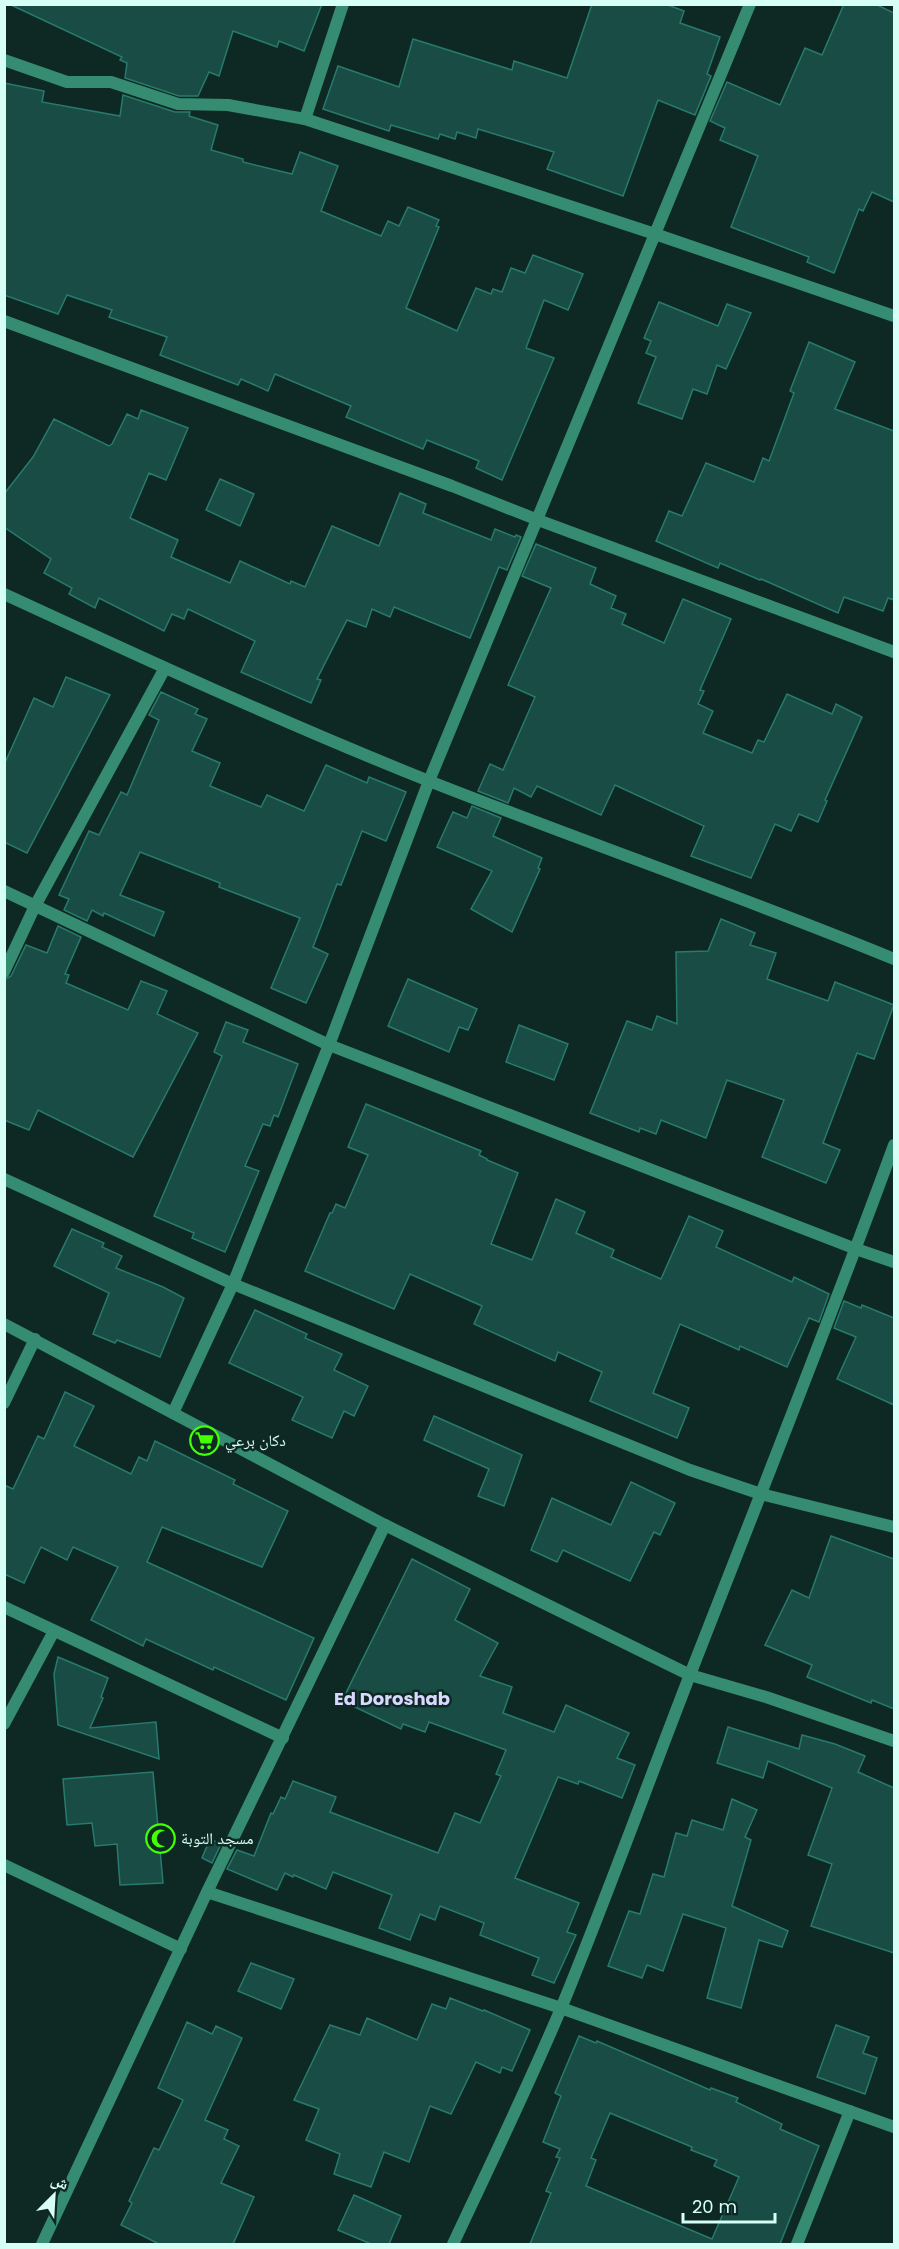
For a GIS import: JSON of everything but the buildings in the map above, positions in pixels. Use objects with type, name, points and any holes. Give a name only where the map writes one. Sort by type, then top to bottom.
[{"type":"street","points":[[305,119],[343,4]]},
{"type":"street","points":[[173,1413],[233,1284],[329,1045],[429,781],[750,4]]},
{"type":"street","points":[[4,60],[67,82],[111,82],[178,104],[228,105],[305,119],[894,315]]},
{"type":"street","points":[[4,321],[894,652]]},
{"type":"street","points":[[4,594],[165,668],[429,781],[894,959]]},
{"type":"street","points":[[4,972],[35,906],[165,668]]},
{"type":"street","points":[[4,891],[329,1045],[894,1262]]},
{"type":"street","points":[[453,2244],[561,2008],[608,1893],[894,1145]]},
{"type":"street","points":[[4,1179],[233,1284],[690,1470],[761,1494],[894,1527]]},
{"type":"street","points":[[4,1324],[385,1525],[690,1675],[766,1697],[894,1741]]},
{"type":"street","points":[[4,1403],[35,1339]]},
{"type":"street","points":[[42,2244],[207,1892],[385,1525]]},
{"type":"street","points":[[4,1607],[283,1738]]},
{"type":"street","points":[[4,1724],[54,1631]]},
{"type":"street","points":[[4,1865],[181,1949]]},
{"type":"street","points":[[207,1892],[561,2008],[894,2127]]},
{"type":"street","points":[[797,2244],[850,2111]]},
{"type":"place","name":"دكان برعي","points":[[204,1440]]},
{"type":"place","name":"مسجد التوبة","points":[[160,1838]]},
{"type":"district","name":"Ed Doroshab","points":[[392,1698]]}]
